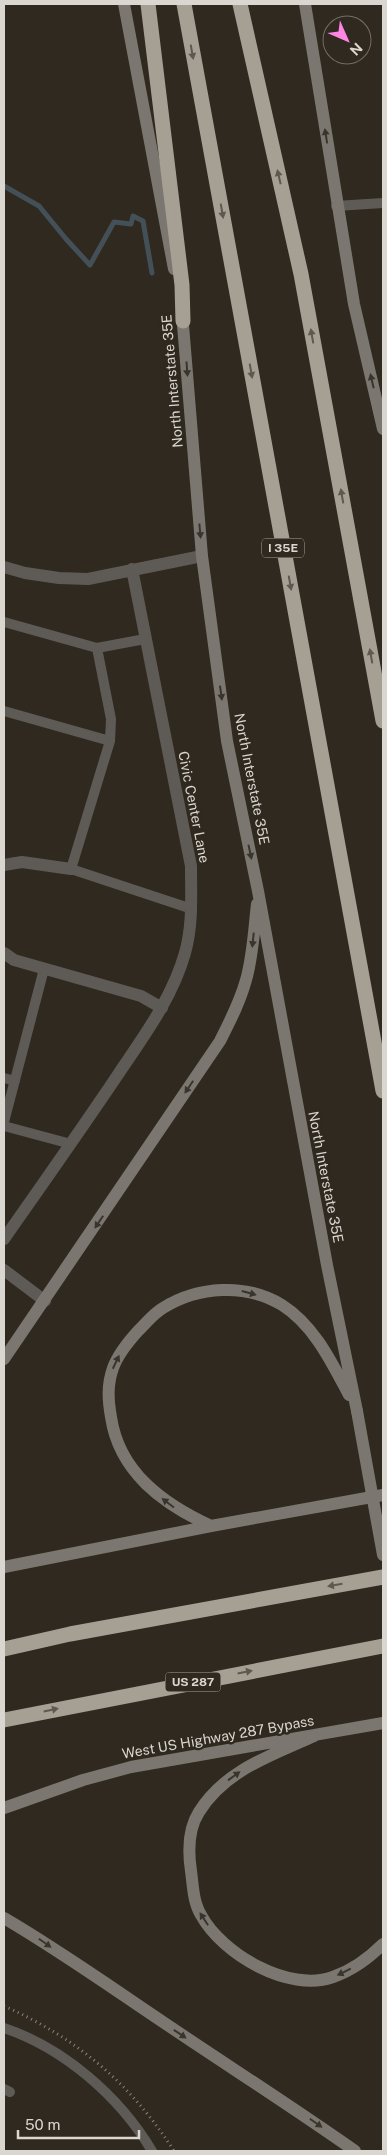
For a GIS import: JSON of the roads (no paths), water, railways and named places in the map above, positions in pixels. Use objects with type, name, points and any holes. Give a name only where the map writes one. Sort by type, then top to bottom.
[{"type":"highway","points":[[148,4],[182,285],[184,321]]},
{"type":"highway","name":"I 35E","points":[[184,4],[383,1091]]},
{"type":"highway","points":[[240,4],[301,274],[383,721]]},
{"type":"highway","points":[[4,1649],[80,1632],[383,1577]]},
{"type":"highway","name":"US 287","points":[[4,1720],[383,1646]]},
{"type":"main road","name":"North Interstate 35E","points":[[124,4],[184,321],[202,556],[228,742],[258,891],[383,1555]]},
{"type":"main road","points":[[304,4],[336,206],[354,304],[383,429]]},
{"type":"main road","points":[[4,1360],[220,1041],[237,1006],[246,980],[258,891]]},
{"type":"main road","points":[[211,1526],[176,1509],[141,1480],[123,1454],[112,1425],[108,1398],[113,1367],[130,1340],[161,1308],[191,1295],[223,1289],[253,1293],[282,1305],[300,1321],[325,1350],[357,1411]]},
{"type":"main road","points":[[4,1566],[383,1495]]},
{"type":"main road","name":"West US Highway 287 Bypass","points":[[4,1808],[83,1780],[131,1767],[383,1723]]},
{"type":"main road","points":[[314,1736],[250,1764],[231,1777],[204,1804],[193,1823],[190,1836],[189,1859],[195,1900],[200,1915],[234,1952],[249,1963],[272,1973],[301,1979],[332,1978],[370,1957],[383,1944]]},
{"type":"main road","points":[[4,1918],[39,1938],[209,2053],[271,2092],[355,2151]]},
{"type":"street","points":[[4,567],[26,573],[59,578],[88,579],[202,556]]},
{"type":"street","name":"Civic Center Lane","points":[[4,1239],[71,1144],[162,1008],[176,982],[186,951],[192,909],[191,866],[132,569]]},
{"type":"street","points":[[4,865],[22,862],[71,869]]},
{"type":"street","points":[[4,953],[14,960],[140,996],[162,1008]]},
{"type":"street","points":[[4,1270],[45,1301]]},
{"type":"lane","points":[[336,206],[383,203]]},
{"type":"lane","points":[[4,622],[97,648],[145,639]]},
{"type":"lane","points":[[97,648],[111,719],[110,741],[71,869],[192,909]]},
{"type":"lane","points":[[4,711],[110,741]]},
{"type":"lane","points":[[44,969],[4,1124],[71,1144]]},
{"type":"lane","points":[[4,1078],[15,1081]]},
{"type":"lane","points":[[4,2028],[57,2053],[90,2078],[118,2107],[152,2151]]},
{"type":"waterway","points":[[4,186],[39,206],[90,265],[114,222],[131,224],[133,216],[143,221],[152,273]]}]
